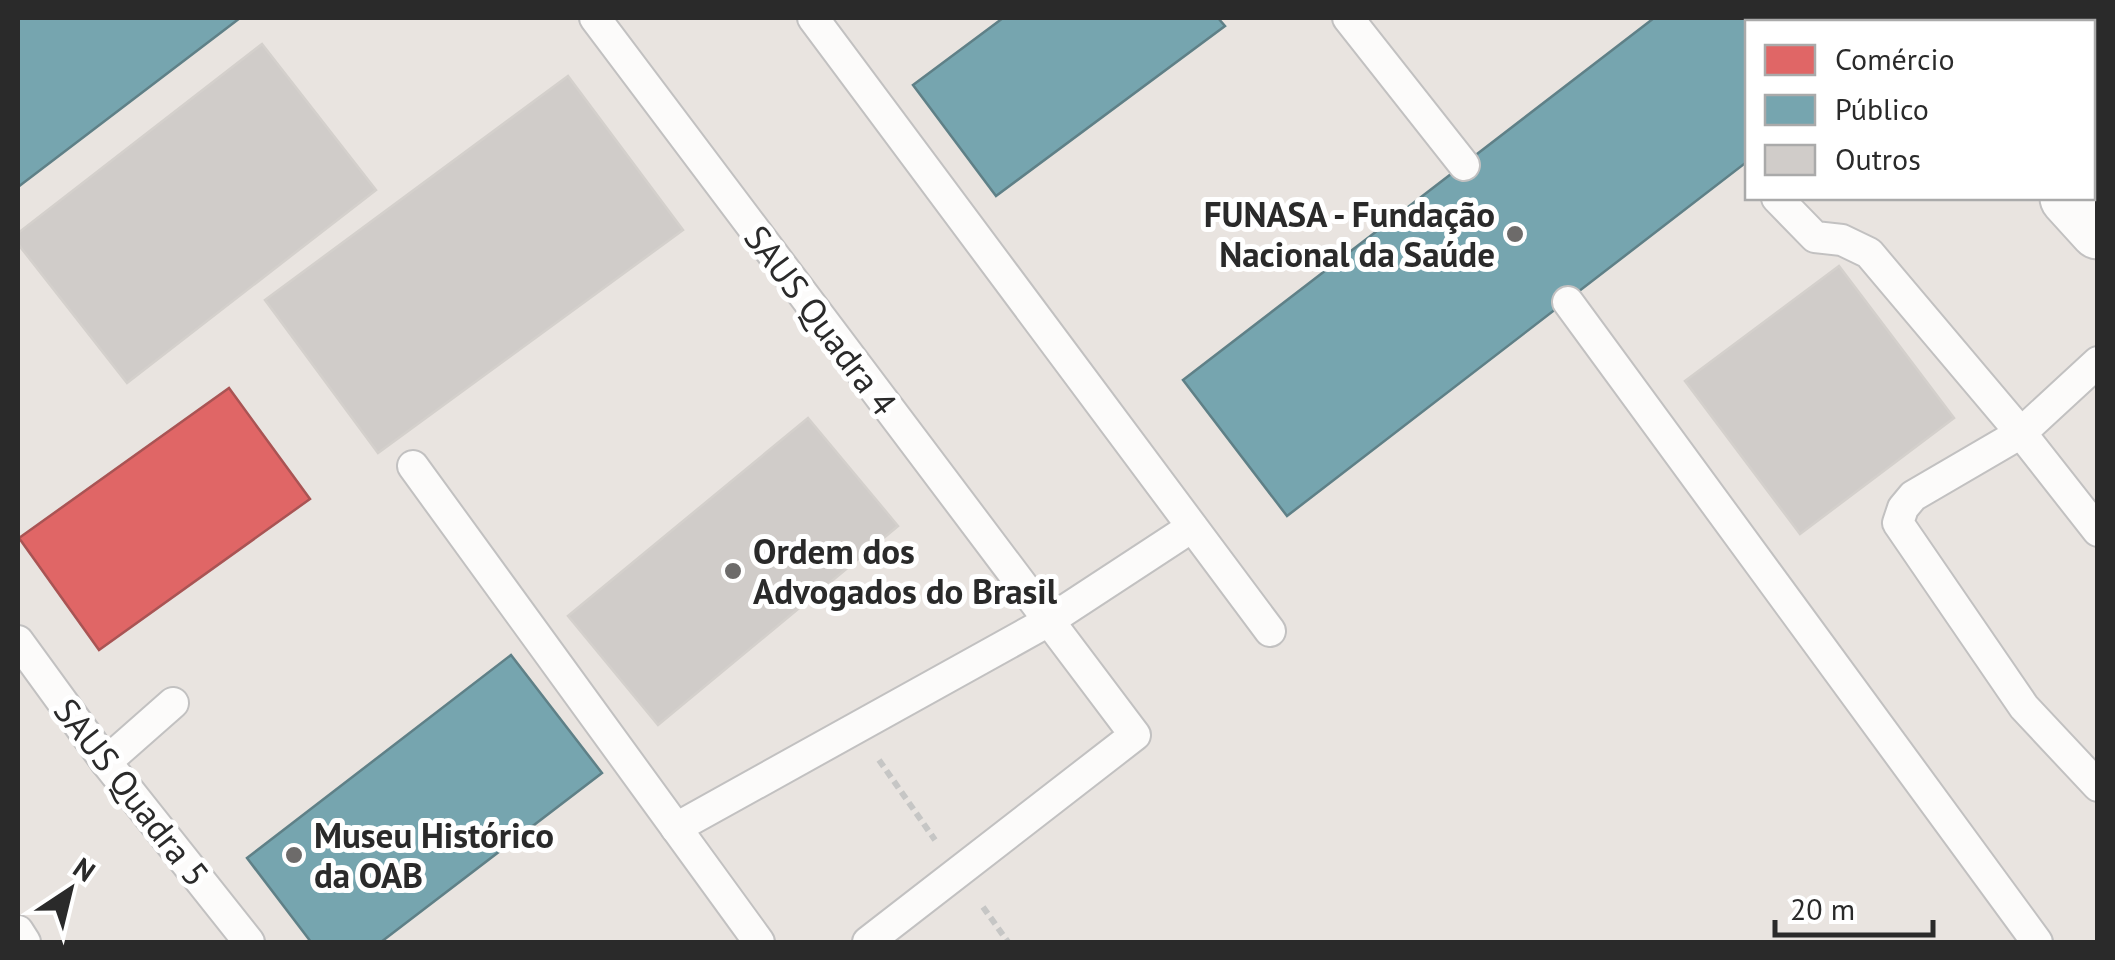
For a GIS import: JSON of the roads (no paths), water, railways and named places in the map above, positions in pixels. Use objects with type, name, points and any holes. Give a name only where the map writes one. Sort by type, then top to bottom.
[{"type":"main road","points":[[2070,200],[2098,231]]},
{"type":"lane","name":"SAUS Quadra 4","points":[[596,18],[1135,735],[868,942]]},
{"type":"lane","points":[[813,18],[1270,631]]},
{"type":"lane","points":[[1348,18],[1464,165]]},
{"type":"lane","points":[[1779,200],[1815,237],[1842,240],[1869,253],[2098,531]]},
{"type":"lane","points":[[1568,302],[2037,942]]},
{"type":"lane","points":[[2098,362],[2021,433],[1913,496],[1898,523],[2024,707],[2098,786]]},
{"type":"lane","points":[[413,466],[758,942]]},
{"type":"lane","points":[[676,828],[1047,622],[1192,527]]},
{"type":"lane","name":"SAUS Quadra 5","points":[[18,640],[106,762],[249,942]]},
{"type":"lane","points":[[106,762],[172,703]]},
{"type":"lane","points":[[18,931],[25,942]]},
{"type":"place","name":"FUNASA - Fundação Nacional da Saúde","points":[[1515,234]]},
{"type":"place","name":"Ordem dos Advogados do Brasil","points":[[733,571]]},
{"type":"place","name":"Museu Histórico da OAB","points":[[294,855]]}]
